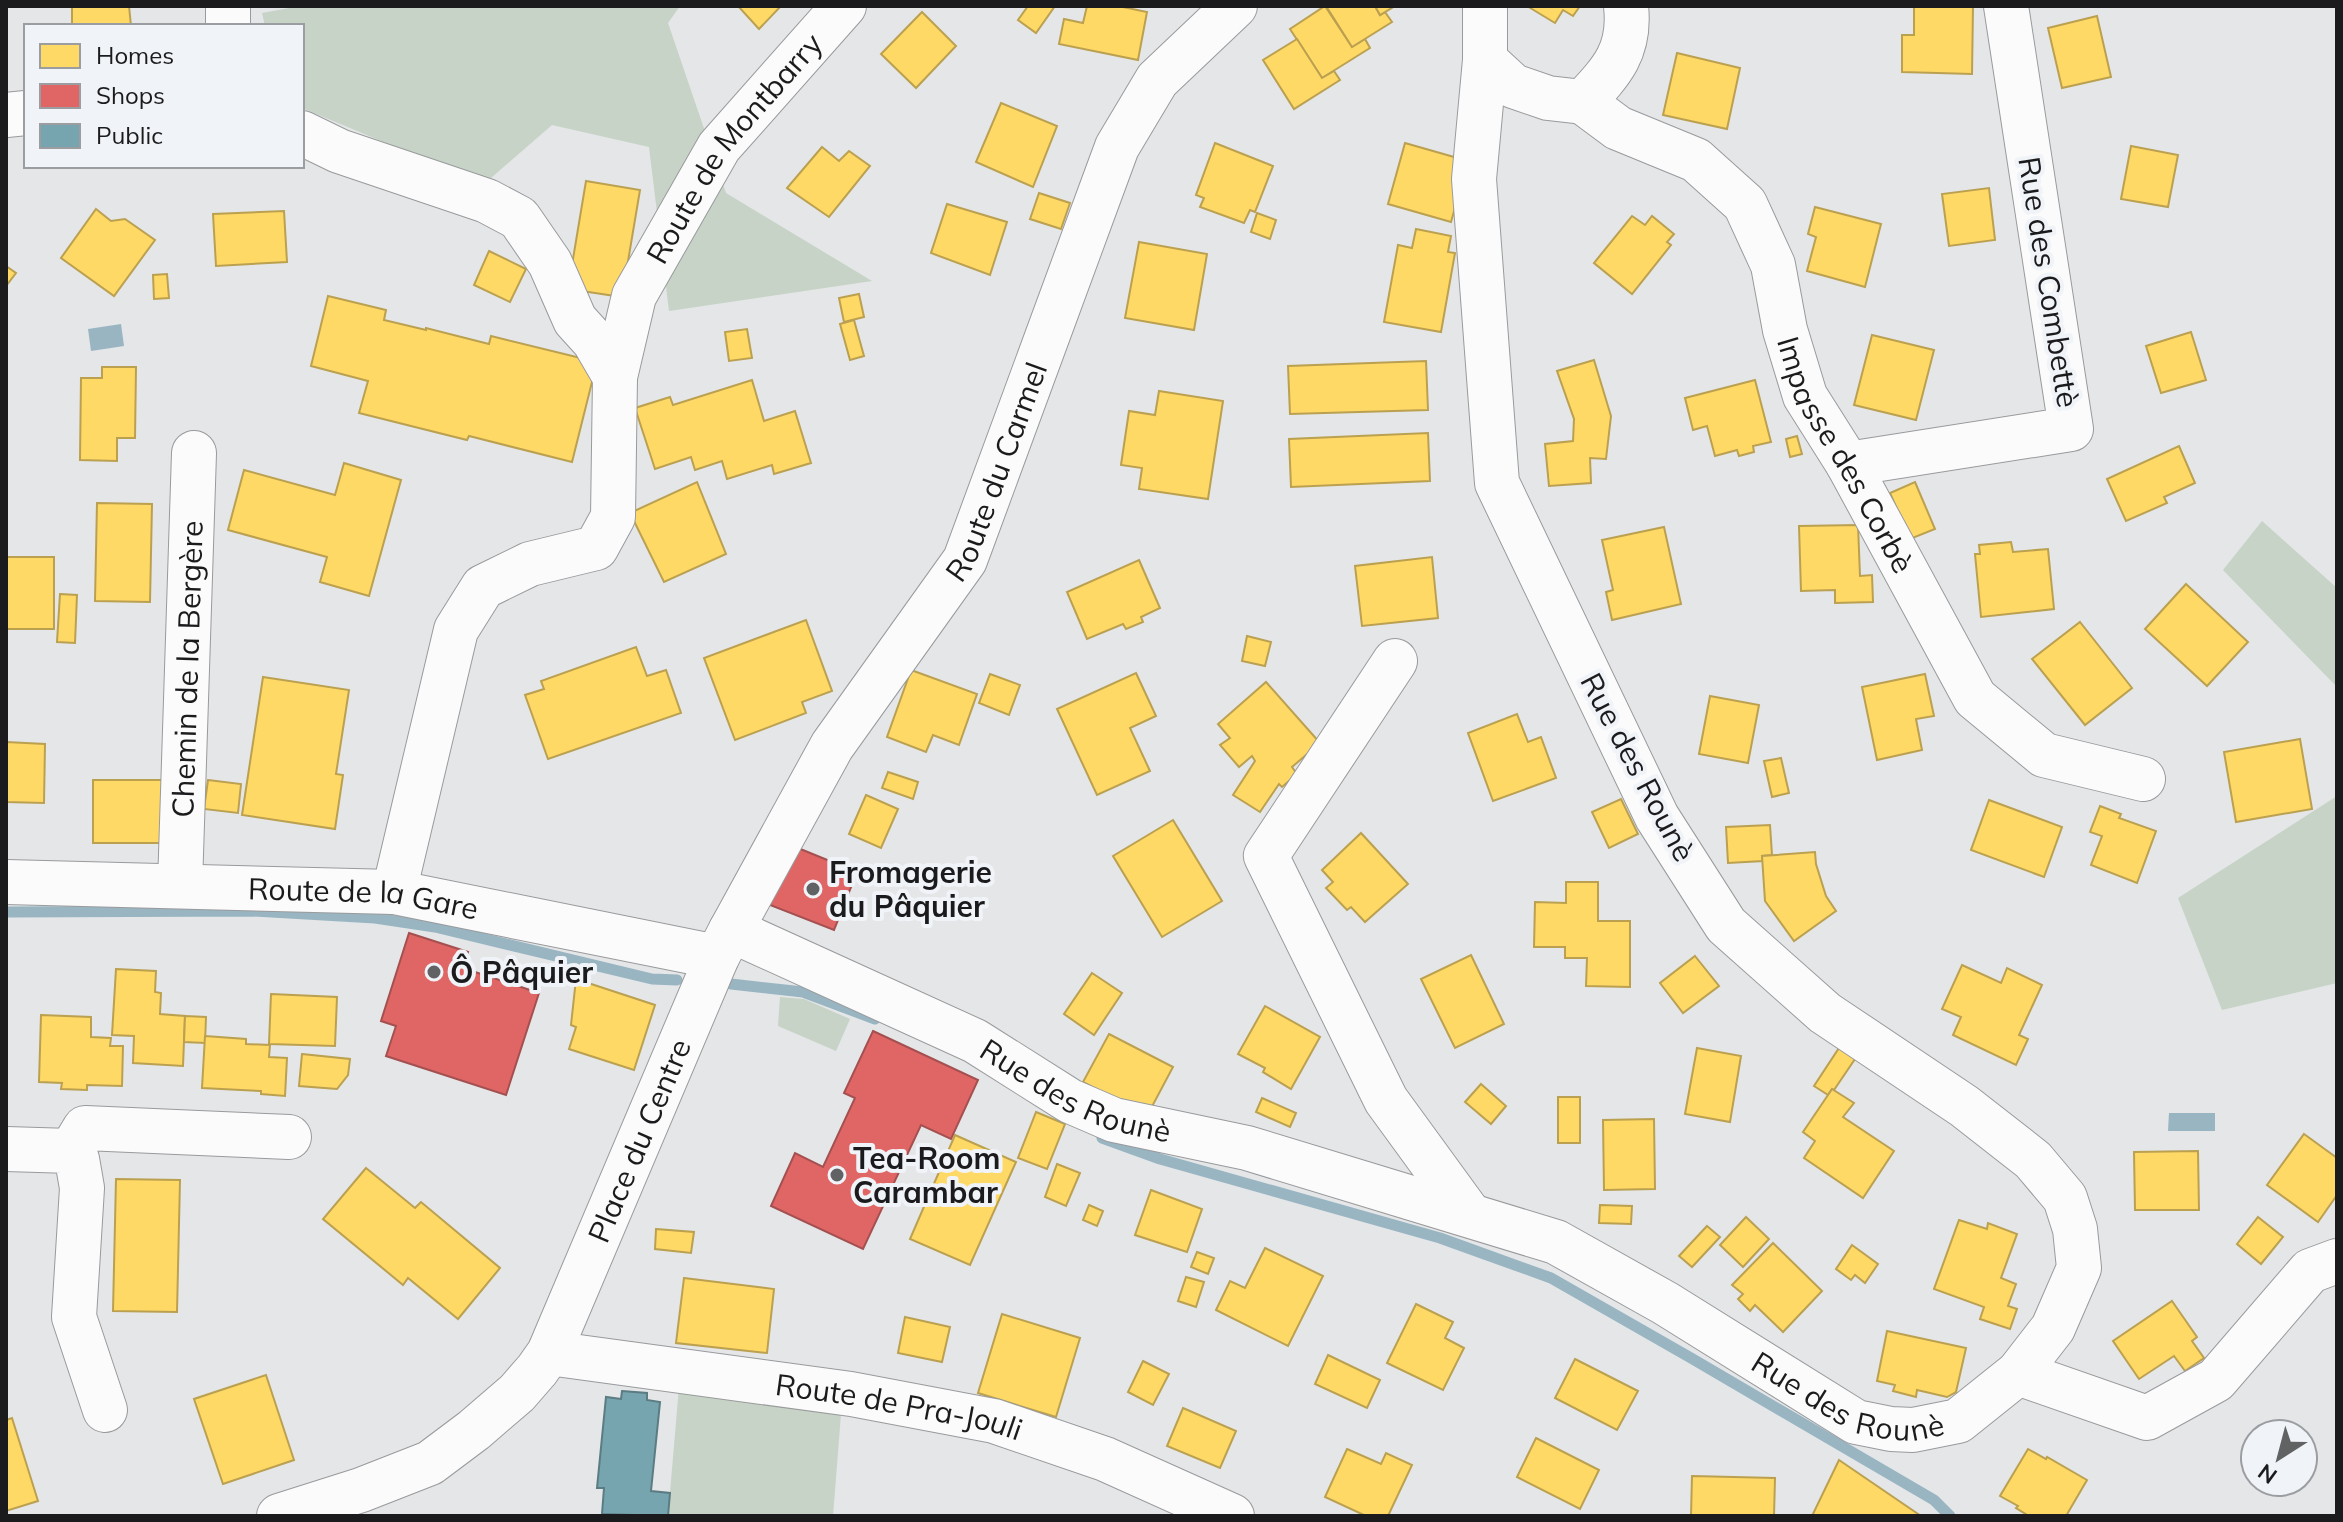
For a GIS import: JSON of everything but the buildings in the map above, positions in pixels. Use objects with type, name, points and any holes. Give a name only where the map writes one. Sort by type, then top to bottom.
[{"type":"street","name":"Route de Montbarry","points":[[394,892],[456,630],[483,587],[530,564],[596,548],[613,517],[615,377],[634,296],[719,147],[844,6]]},
{"type":"street","name":"Route du Carmel","points":[[724,944],[832,746],[965,560],[1117,147],[1157,80],[1235,6]]},
{"type":"street","points":[[1485,6],[1485,60],[1513,86],[1548,98],[1583,102],[1622,52],[1628,25],[1626,6]]},
{"type":"street","name":"Rue des Combettè","points":[[1848,464],[2071,429],[2006,6]]},
{"type":"street","name":"Rue des Rounè","points":[[724,944],[975,1041],[1070,1101],[1114,1120],[1247,1148],[1556,1242],[1665,1303],[1856,1422],[1913,1430],[1958,1421],[2018,1373],[2053,1328],[2079,1268],[2075,1229],[2065,1198],[2033,1160],[1964,1106],[1825,1013],[1726,925],[1657,817],[1497,483],[1474,179],[1485,60]]},
{"type":"street","name":"Impasse des Corbè","points":[[1583,102],[1618,128],[1696,160],[1745,204],[1773,265],[1785,330],[1805,396],[1848,464],[1975,698],[2044,755],[2143,779]]},
{"type":"street","points":[[304,134],[339,151],[487,201],[519,218],[550,263],[575,320],[594,341],[615,377]]},
{"type":"street","name":"Chemin de la Bergère","points":[[180,885],[194,453]]},
{"type":"street","points":[[1395,661],[1266,856],[1386,1100],[1469,1214]]},
{"type":"street","name":"Route de la Gare","points":[[6,882],[394,892],[724,944]]},
{"type":"street","name":"Place du Centre","points":[[279,1516],[361,1490],[430,1463],[517,1393],[549,1353],[724,944]]},
{"type":"street","points":[[71,1151],[85,1128],[289,1137]]},
{"type":"street","points":[[6,1149],[71,1151]]},
{"type":"street","points":[[71,1151],[77,1159],[82,1188],[74,1317],[105,1410]]},
{"type":"street","points":[[2018,1373],[2147,1418],[2216,1380],[2310,1271],[2337,1261]]},
{"type":"street","name":"Route de Pra-Jouli","points":[[549,1353],[851,1394],[994,1421],[1105,1459],[1232,1516]]},
{"type":"green space","points":[[300,6],[680,6],[668,23],[726,193],[872,281],[669,311],[649,147],[552,125],[484,184],[304,109],[304,24],[265,24],[262,13]]},
{"type":"green space","points":[[2262,521],[2337,588],[2337,687],[2223,570]]},
{"type":"green space","points":[[2337,796],[2337,983],[2222,1010],[2178,898]]},
{"type":"green space","points":[[780,997],[804,999],[850,1019],[836,1051],[778,1026]]},
{"type":"green space","points":[[679,1387],[842,1401],[833,1516],[668,1516]]},
{"type":"water","points":[[121,324],[124,346],[91,351],[88,329]]},
{"type":"water","points":[[2169,1113],[2215,1113],[2215,1131],[2168,1131]]},
{"type":"waterway","points":[[6,912],[253,911],[375,918],[435,927],[652,979],[677,980]]},
{"type":"waterway","points":[[731,984],[803,992],[875,1019]]},
{"type":"waterway","points":[[1102,1138],[1160,1159],[1440,1238],[1551,1278],[1934,1500],[1950,1516]]},
{"type":"place","name":"Fromagerie du Pâquier","points":[[813,889]]},
{"type":"place","name":"Ô Pâquier","points":[[434,972]]},
{"type":"place","name":"Tea-Room Carambar","points":[[837,1175]]}]
